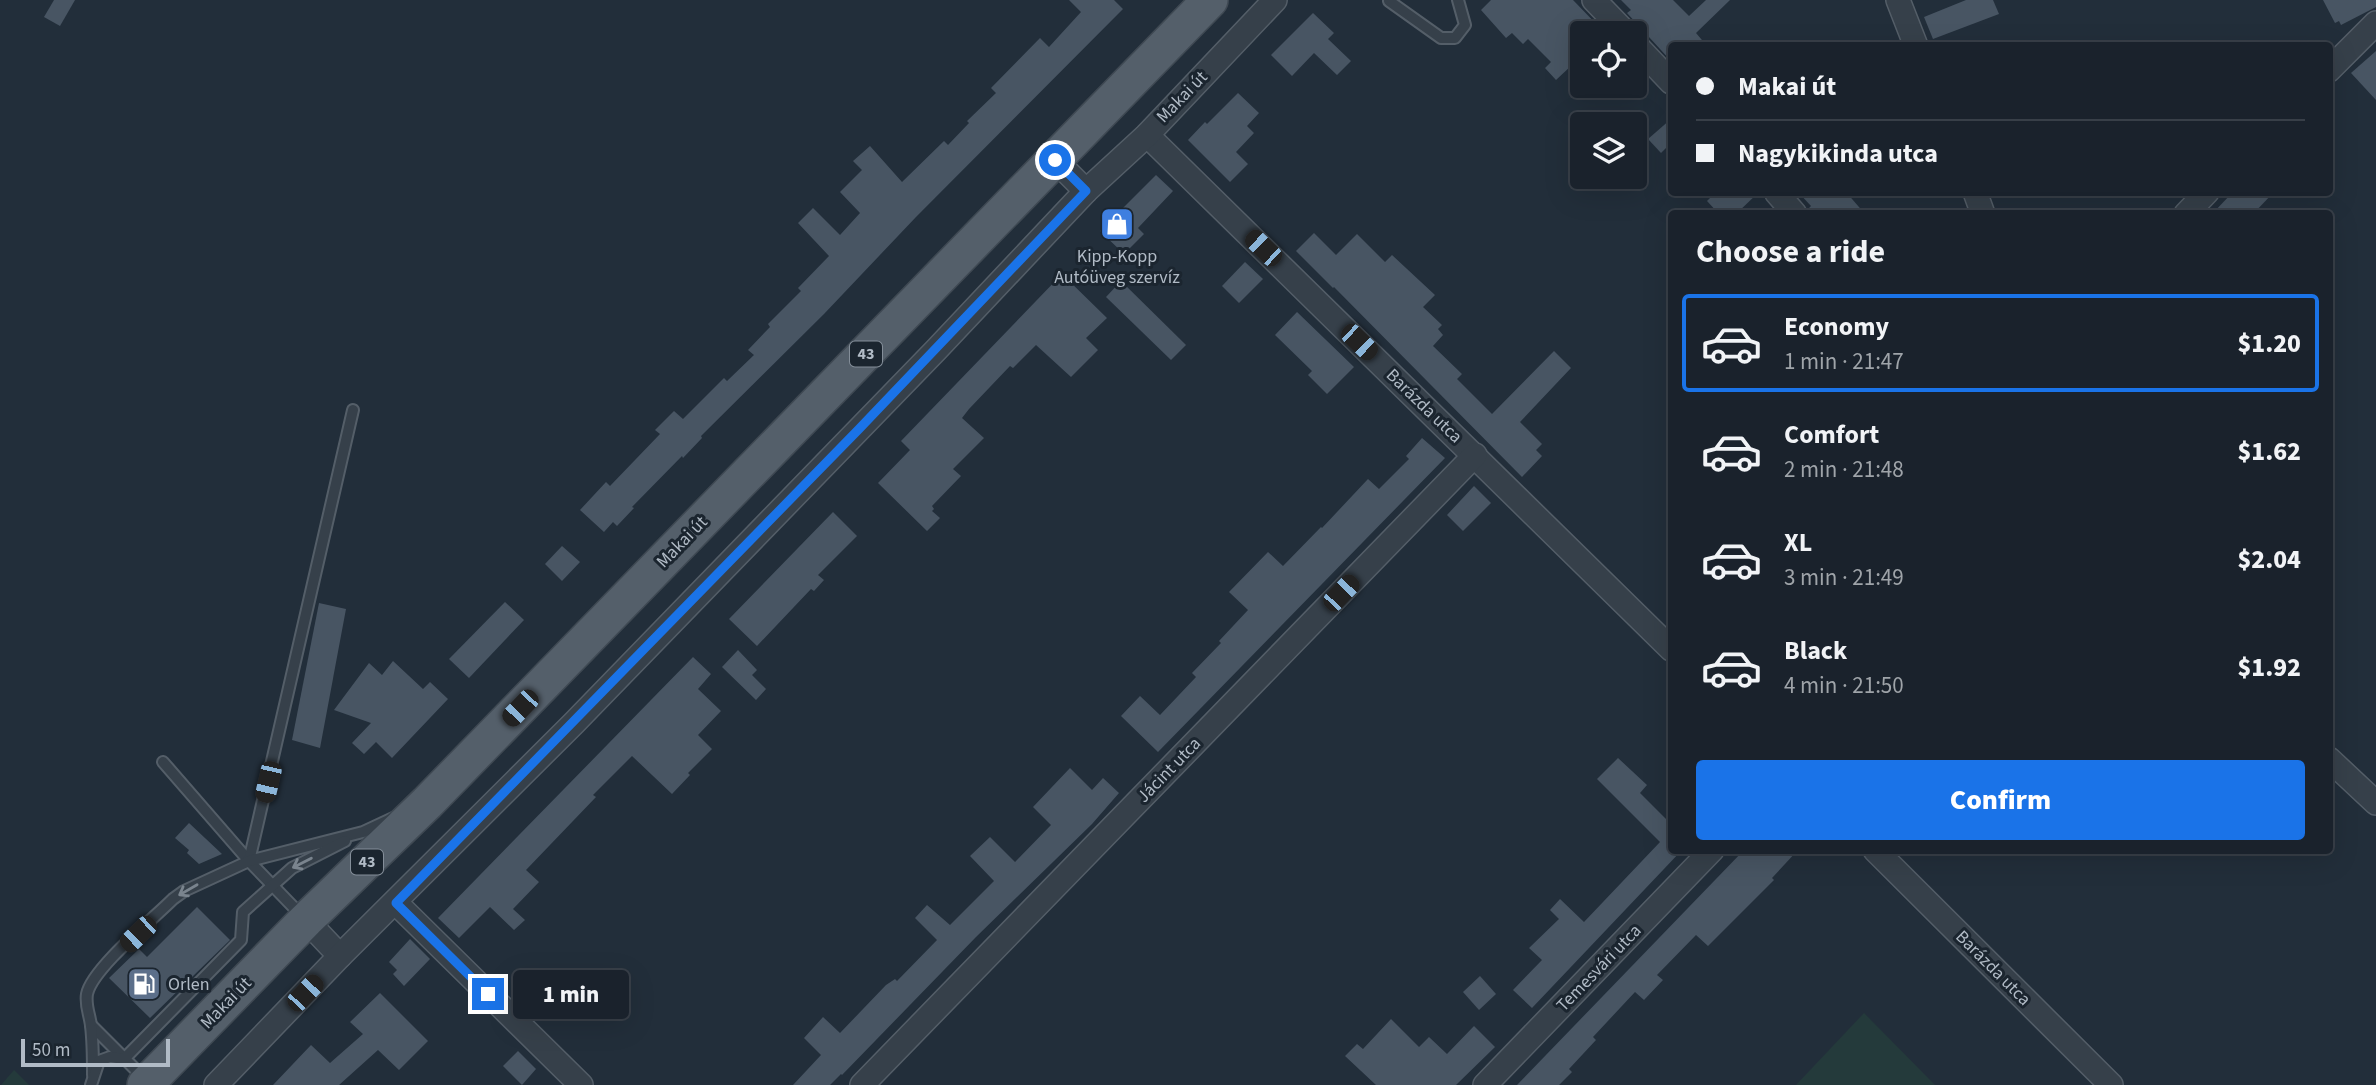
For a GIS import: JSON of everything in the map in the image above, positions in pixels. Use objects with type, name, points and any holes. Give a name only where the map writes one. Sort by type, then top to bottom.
[{"type":"main road","name":"Makai út","points":[[139,1076],[427,803],[1210,0]]},
{"type":"street","name":"Makai út","points":[[216,1085],[859,429],[1086,191],[1147,135],[1275,0]]},
{"type":"street","points":[[1594,0],[1614,21]]},
{"type":"street","points":[[1898,0],[1914,42]]},
{"type":"street","points":[[2333,66],[2376,23]]},
{"type":"street","points":[[1647,57],[1668,79]]},
{"type":"street","name":"Barázda utca","points":[[1147,135],[1668,646]]},
{"type":"street","points":[[1055,160],[1086,191]]},
{"type":"street","points":[[1780,196],[1792,210]]},
{"type":"street","points":[[2190,210],[2203,196]]},
{"type":"street","name":"Jácint utca","points":[[862,1085],[1475,455]]},
{"type":"street","points":[[2333,763],[2376,803]]},
{"type":"street","name":"Temesvári utca","points":[[1485,1085],[1708,854]]},
{"type":"street","name":"Barázda utca","points":[[1879,854],[2111,1085]]},
{"type":"street","points":[[396,903],[581,1085]]},
{"type":"street","points":[[306,920],[340,956]]},
{"type":"lane","points":[[1389,1],[1441,38],[1455,38],[1465,25],[1458,0]]},
{"type":"lane","points":[[249,861],[353,410]]},
{"type":"lane","points":[[163,762],[249,861],[306,920]]},
{"type":"lane","points":[[139,1076],[241,940],[243,912],[272,884],[292,867],[427,803]]},
{"type":"lane","points":[[92,1080],[91,1025],[87,994],[92,981],[102,968],[184,891],[249,861],[363,832]]},
{"type":"lane","points":[[91,1025],[139,1076]]},
{"type":"lane","points":[[92,1080],[99,1061],[110,1057],[139,1076]]},
{"type":"green space","points":[[1864,1013],[1935,1085],[1796,1085]]},
{"type":"green space","points":[[14,1070],[29,1085],[1,1085]]},
{"type":"building","points":[[54,0],[75,0],[60,26],[44,17]]},
{"type":"building","points":[[1069,0],[1114,0],[1123,9],[701,436],[617,526],[613,522],[604,532],[580,510],[606,482],[610,486],[660,434],[655,430],[674,411],[683,419],[724,378],[727,381],[754,355],[748,350],[770,327],[768,324],[801,291],[798,288],[829,256],[798,223],[813,208],[840,235],[860,213],[840,192],[862,170],[853,161],[870,146],[902,182],[944,141],[948,145],[969,123],[967,121],[996,93],[991,88],[1040,38],[1049,47],[1081,12]]},
{"type":"building","points":[[1491,0],[1573,0],[1593,21],[1570,21],[1570,67],[1556,80],[1545,68],[1551,62],[1528,39],[1523,44],[1512,33],[1506,38],[1481,10]]},
{"type":"building","points":[[1621,0],[1673,0],[1689,16],[1706,0],[1730,0],[1696,33],[1704,42],[1668,42],[1668,58],[1647,35],[1647,21],[1634,21],[1627,13],[1631,10]]},
{"type":"building","points":[[1966,0],[1993,0],[1999,14],[1933,39],[1924,17]]},
{"type":"building","points":[[2323,0],[2376,0],[2376,7],[2341,25],[2339,21],[2335,23]]},
{"type":"building","points":[[1313,13],[1334,33],[1328,39],[1351,61],[1337,75],[1314,53],[1292,76],[1271,55]]},
{"type":"building","points":[[2376,51],[2376,100],[2351,73]]},
{"type":"building","points":[[1238,93],[1259,113],[1247,126],[1254,133],[1236,152],[1248,164],[1230,182],[1188,140]]},
{"type":"building","points":[[1668,122],[1668,146],[1661,153],[1648,139]]},
{"type":"building","points":[[1156,175],[1173,191],[1138,228],[1144,234],[1124,254],[1100,231]]},
{"type":"building","points":[[1712,196],[1755,196],[1740,210],[1715,210],[1707,201]]},
{"type":"building","points":[[1802,196],[1849,196],[1862,210],[1808,210],[1811,206]]},
{"type":"building","points":[[2229,196],[2270,196],[2257,210],[2216,210]]},
{"type":"building","points":[[1314,233],[1336,255],[1357,234],[1385,262],[1392,255],[1435,295],[1423,307],[1442,325],[1438,329],[1443,335],[1433,346],[1462,374],[1457,379],[1492,414],[1554,351],[1571,368],[1520,422],[1542,444],[1536,450],[1542,456],[1522,477],[1296,251]]},
{"type":"building","points":[[1245,262],[1263,279],[1239,303],[1222,286]]},
{"type":"building","points":[[1062,274],[1107,318],[1086,338],[1098,350],[1071,377],[1036,345],[1013,368],[1010,366],[969,409],[962,418],[984,438],[953,469],[961,476],[932,506],[932,511],[940,518],[927,531],[878,483],[910,450],[901,441]]},
{"type":"building","points":[[1121,281],[1186,345],[1171,360],[1106,297]]},
{"type":"building","points":[[1297,312],[1354,367],[1327,394],[1308,375],[1312,371],[1275,335]]},
{"type":"building","points":[[1422,438],[1445,458],[1158,752],[1121,716],[1140,696],[1160,715],[1196,677],[1192,673],[1248,610],[1229,592],[1268,552],[1283,566],[1368,479],[1379,489],[1409,459],[1406,456]]},
{"type":"building","points":[[1474,486],[1491,503],[1463,531],[1447,515]]},
{"type":"building","points":[[833,512],[857,536],[818,575],[824,580],[814,591],[811,589],[757,646],[729,619]]},
{"type":"building","points":[[562,546],[580,562],[562,581],[545,564]]},
{"type":"building","points":[[505,602],[524,620],[469,678],[449,659]]},
{"type":"building","points":[[319,603],[346,609],[320,748],[292,740]]},
{"type":"building","points":[[738,650],[757,670],[752,675],[766,689],[756,700],[722,667]]},
{"type":"building","points":[[693,657],[711,674],[698,689],[721,711],[698,735],[712,749],[672,794],[632,756],[526,870],[539,882],[513,909],[525,920],[514,930],[490,907],[459,938],[438,918]]},
{"type":"building","points":[[393,661],[423,689],[430,682],[448,699],[392,758],[376,742],[364,754],[352,743],[371,723],[334,710],[369,663],[382,675]]},
{"type":"building","points":[[1618,758],[1647,785],[1640,793],[1668,821],[1668,854],[1678,854],[1532,1008],[1513,990],[1542,960],[1529,948],[1559,919],[1550,910],[1560,899],[1584,922],[1660,842],[1597,779]]},
{"type":"building","points":[[1070,768],[1092,790],[1103,778],[1119,793],[1092,824],[976,937],[842,1075],[830,1085],[793,1085],[821,1055],[804,1038],[823,1017],[840,1033],[886,985],[895,979],[897,981],[937,940],[915,918],[927,905],[950,925],[994,881],[970,856],[990,837],[1015,862],[1051,825],[1033,807]]},
{"type":"building","points":[[189,823],[222,854],[199,864],[187,853],[189,850],[175,838]]},
{"type":"building","points":[[1740,854],[1794,854],[1772,878],[1774,880],[1708,946],[1696,935],[1657,975],[1663,980],[1644,1000],[1635,992],[1593,1037],[1596,1040],[1569,1069],[1572,1072],[1559,1085],[1517,1085]]},
{"type":"building","points":[[197,907],[230,940],[150,1018],[109,978],[139,949],[147,957]]},
{"type":"building","points":[[410,939],[430,959],[404,986],[393,974],[397,970],[389,962]]},
{"type":"building","points":[[1480,976],[1496,994],[1479,1010],[1463,992]]},
{"type":"building","points":[[380,993],[428,1041],[399,1070],[378,1050],[339,1085],[273,1085],[311,1045],[330,1063],[363,1034],[350,1022]]},
{"type":"building","points":[[1391,1019],[1419,1047],[1429,1037],[1447,1054],[1474,1026],[1495,1047],[1456,1085],[1376,1085],[1345,1056],[1357,1044],[1363,1049]]},
{"type":"building","points":[[518,1051],[536,1069],[522,1085],[503,1066]]},
{"type":"place","name":"Kipp-Kopp Autóüveg szervíz","points":[[1117,224]]},
{"type":"place","name":"Orlen","points":[[144,984]]},
{"type":"route","points":[[488,994],[396,903],[936,350],[1086,191],[1055,160]]}]
